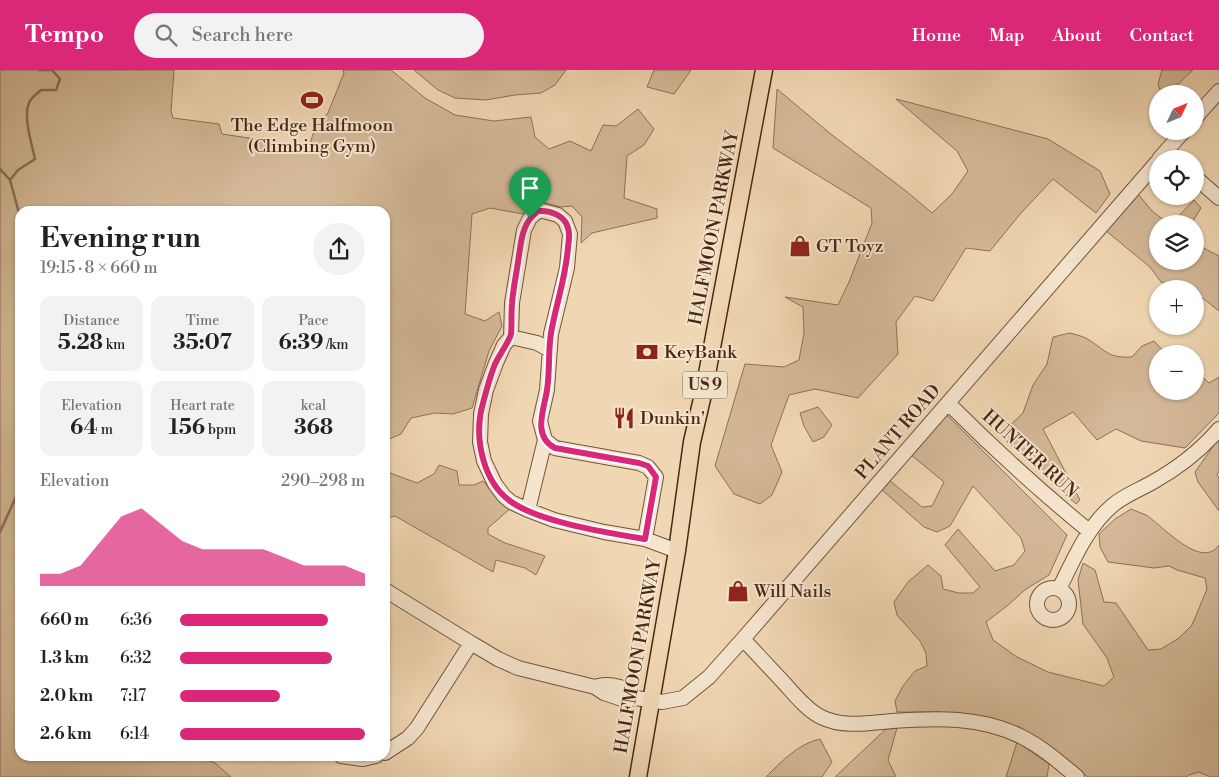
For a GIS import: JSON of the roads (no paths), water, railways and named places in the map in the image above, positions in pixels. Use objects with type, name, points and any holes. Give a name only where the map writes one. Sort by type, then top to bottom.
[{"type":"main road","name":"HALFMOON PARKWAY","points":[[638,777],[643,700],[677,551],[692,442],[704,390],[764,70]]},
{"type":"street","points":[[1204,108],[1219,91]]},
{"type":"street","name":"PLANT ROAD","points":[[1169,150],[1177,140]]},
{"type":"street","name":"PLANT ROAD","points":[[390,593],[498,660],[518,668],[595,688],[626,700],[675,701],[691,693],[743,639],[1149,174]]},
{"type":"street","points":[[1204,185],[1219,198]]},
{"type":"street","points":[[528,510],[545,440],[540,421],[547,390],[551,334],[567,268],[570,234],[565,220],[558,215],[543,211],[538,211],[530,218],[524,230],[512,303],[510,337],[504,345],[486,390],[481,414],[480,442],[484,461],[495,484],[511,502],[528,510],[554,520],[604,532],[645,539],[677,551]]},
{"type":"street","points":[[510,337],[537,342],[550,350]]},
{"type":"street","name":"HUNTER RUN","points":[[948,403],[1049,498],[1089,531]]},
{"type":"street","points":[[1059,589],[1089,531],[1113,504],[1189,458],[1208,442],[1219,429]]},
{"type":"street","points":[[545,440],[555,448],[648,466],[656,477],[645,539]]},
{"type":"street","points":[[743,639],[798,697],[821,717],[838,722],[858,724],[929,719],[954,719],[985,724],[1021,736],[1077,777]]},
{"type":"street","points":[[390,750],[408,738],[417,728],[471,643]]},
{"type":"waterway","points":[[39,70],[51,70]]},
{"type":"waterway","points":[[17,206],[10,180],[18,170],[35,159],[28,130],[28,107],[31,100],[41,90],[56,90],[60,79],[52,70]]},
{"type":"waterway","points":[[0,169],[10,180]]},
{"type":"waterway","points":[[0,532],[15,499]]},
{"type":"place","name":"The Edge Halfmoon (Climbing Gym)","points":[[312,100]]},
{"type":"place","name":"GT Toyz","points":[[800,246]]},
{"type":"place","name":"KeyBank","points":[[647,352]]},
{"type":"place","name":"Dunkin'","points":[[624,418]]},
{"type":"place","name":"Will Nails","points":[[738,591]]}]
